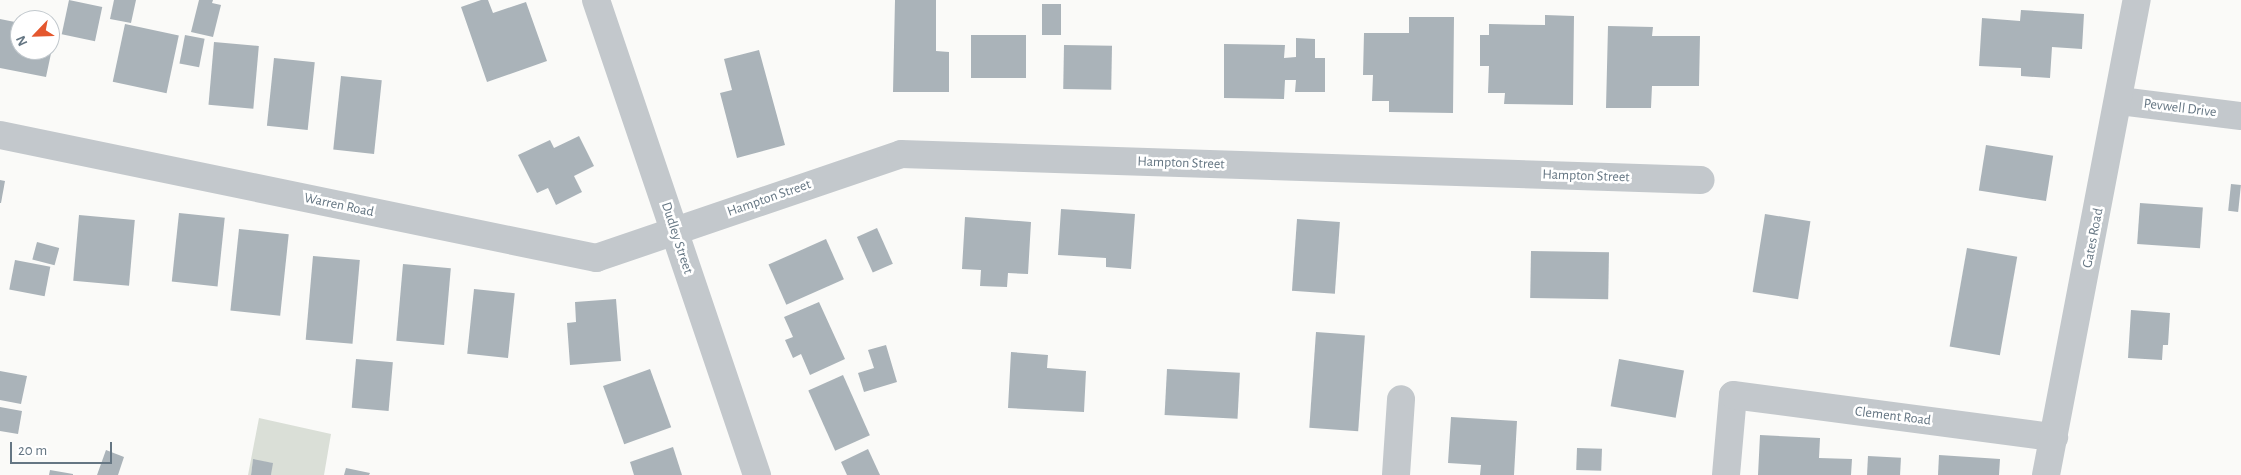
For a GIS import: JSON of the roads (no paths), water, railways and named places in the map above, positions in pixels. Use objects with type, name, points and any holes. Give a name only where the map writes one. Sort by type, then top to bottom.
[{"type":"street","name":"Dudley Street","points":[[596,0],[757,475]]},
{"type":"street","name":"Gates Road","points":[[2046,475],[2120,101],[2137,0]]},
{"type":"street","name":"Pevwell Drive","points":[[2120,101],[2241,116]]},
{"type":"street","name":"Warren Road","points":[[0,135],[596,258],[674,230]]},
{"type":"street","name":"Hampton Street","points":[[674,230],[901,154],[1701,180]]},
{"type":"street","name":"Clement Road","points":[[1726,475],[1733,395],[2054,437]]},
{"type":"street","points":[[1396,475],[1401,399]]}]
